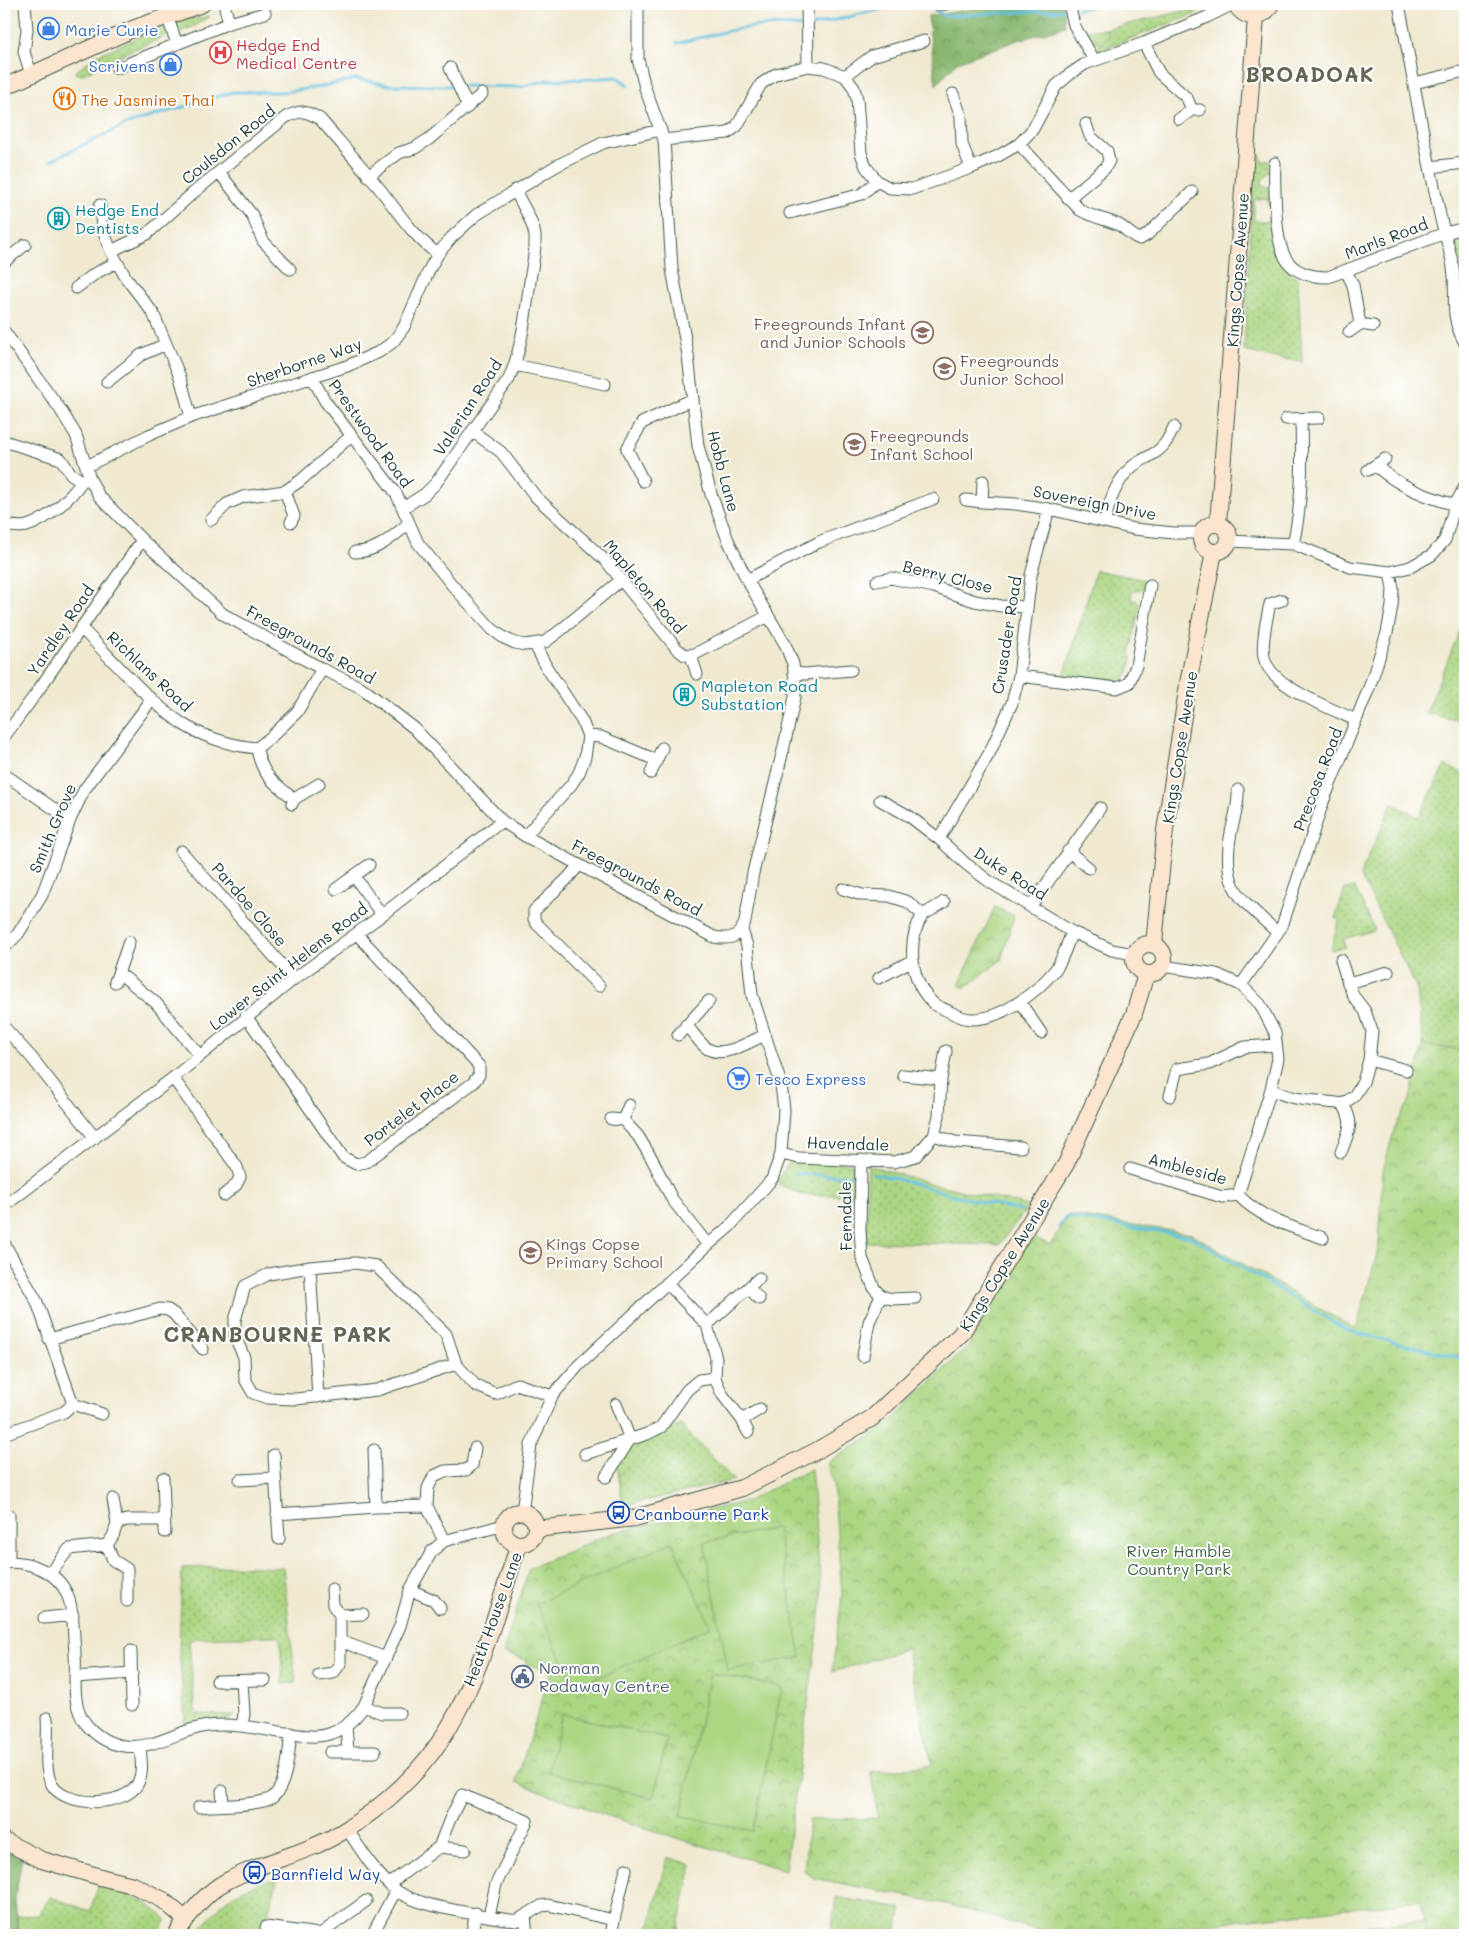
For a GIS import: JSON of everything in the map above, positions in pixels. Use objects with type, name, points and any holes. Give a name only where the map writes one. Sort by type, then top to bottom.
[{"type":"street","points":[[25,4],[26,30],[24,52],[31,74]]},
{"type":"street","points":[[4,87],[135,28],[202,4]]},
{"type":"street","points":[[224,4],[229,23]]},
{"type":"street","name":"Hobb Lane","points":[[638,4],[638,59],[645,88],[663,135],[672,269],[688,355],[698,446],[711,494],[728,540],[747,580],[785,644],[794,673],[794,697],[786,738],[755,863],[742,930]]},
{"type":"street","points":[[807,4],[808,66],[835,71],[845,76],[854,88],[857,98],[861,154],[866,167],[876,182],[890,188],[912,189],[971,168],[1019,144],[1033,129],[1056,86],[1070,74],[1094,60],[1144,43],[1234,4],[1245,15],[1256,17],[1267,12],[1271,4]]},
{"type":"street","points":[[1069,4],[1074,25],[1094,60]]},
{"type":"street","name":"Marls Road","points":[[1275,163],[1271,177],[1281,251],[1289,263],[1300,272],[1315,277],[1328,277],[1445,233],[1430,167],[1399,4]]},
{"type":"street","points":[[117,68],[229,23],[265,13]]},
{"type":"street","points":[[167,16],[177,44]]},
{"type":"street","name":"Kings Copse Avenue","points":[[1218,524],[1256,17]]},
{"type":"street","points":[[1144,43],[1160,73],[1196,110],[1179,119]]},
{"type":"street","points":[[845,76],[872,56],[918,47]]},
{"type":"street","name":"Sherborne Way","points":[[87,466],[148,435],[192,417],[357,362],[374,354],[393,342],[404,327],[430,268],[451,238],[465,224],[515,190],[556,166],[603,143],[663,135],[728,133],[738,126],[761,84],[776,74],[808,66]]},
{"type":"street","points":[[454,70],[468,106]]},
{"type":"street","points":[[1414,83],[1465,71]]},
{"type":"street","points":[[368,176],[399,153],[415,148],[429,140],[482,94]]},
{"type":"street","points":[[953,94],[961,116],[962,144],[971,168]]},
{"type":"street","name":"Coulsdon Road","points":[[111,251],[147,234],[286,117],[298,111],[310,113],[320,119],[412,231],[426,246],[438,254]]},
{"type":"street","points":[[1068,199],[1105,168],[1109,161],[1107,151],[1085,139],[1086,124]]},
{"type":"street","points":[[1019,144],[1080,210],[1090,216],[1118,224],[1134,237],[1140,238],[1148,235],[1184,194]]},
{"type":"street","points":[[1430,167],[1465,164]]},
{"type":"street","points":[[219,172],[252,215],[263,242],[290,269]]},
{"type":"street","points":[[791,213],[862,194],[876,182]]},
{"type":"street","name":"Valerian Road","points":[[403,508],[425,494],[436,483],[509,379],[515,365],[526,309],[535,236],[532,224],[515,190]]},
{"type":"street","points":[[100,205],[102,227],[111,251],[126,278],[153,313],[180,377],[192,417]]},
{"type":"street","points":[[1465,228],[1445,233],[1456,283],[1454,310],[1458,331],[1465,344]]},
{"type":"street","points":[[4,262],[25,245]]},
{"type":"street","points":[[76,288],[96,273],[117,262]]},
{"type":"street","points":[[1346,271],[1353,285],[1360,324]]},
{"type":"street","points":[[1349,332],[1360,324],[1373,326]]},
{"type":"street","points":[[4,331],[60,409],[76,435],[87,466],[86,480],[66,500],[41,519],[27,526],[4,525]]},
{"type":"street","points":[[107,382],[141,356],[166,344]]},
{"type":"street","points":[[515,365],[605,384]]},
{"type":"street","name":"Prestwood Road","points":[[312,377],[325,402],[396,493],[408,524],[424,550],[452,586],[492,629],[515,643],[535,645]]},
{"type":"street","points":[[642,481],[627,448],[642,423],[693,399]]},
{"type":"street","points":[[1293,544],[1297,525],[1303,464],[1301,418]]},
{"type":"street","points":[[1286,419],[1318,418]]},
{"type":"street","points":[[1105,521],[1109,502],[1120,481],[1132,466],[1158,456],[1174,427]]},
{"type":"street","name":"Mapleton Road","points":[[472,431],[501,452],[536,497],[606,561],[677,649],[685,655],[690,656],[768,616]]},
{"type":"street","points":[[211,520],[227,504],[243,497],[285,491],[300,481],[351,436]]},
{"type":"street","name":"Freegrounds Road","points":[[4,441],[61,459],[70,474],[86,480],[142,540],[223,614],[322,669],[362,688],[414,728],[502,821],[525,836],[714,937],[730,939],[742,930]]},
{"type":"street","points":[[1376,465],[1403,487],[1424,496],[1455,505]]},
{"type":"street","points":[[982,502],[983,481]]},
{"type":"street","points":[[1229,541],[1293,544],[1350,567],[1390,572],[1410,568],[1432,555],[1444,540],[1455,505],[1465,486]]},
{"type":"street","points":[[285,491],[294,516],[291,522]]},
{"type":"street","points":[[747,580],[819,542],[933,499]]},
{"type":"street","name":"Sovereign Drive","points":[[966,500],[1049,509],[1142,530],[1202,533]]},
{"type":"street","name":"Crusader Road","points":[[939,839],[990,752],[1012,703],[1019,676],[1031,575],[1049,509]]},
{"type":"street","points":[[362,555],[383,544],[408,524]]},
{"type":"street","points":[[1210,524],[1218,524],[1229,532],[1229,541],[1224,549],[1214,552],[1205,548],[1201,538],[1202,533],[1210,524]]},
{"type":"street","name":"Yardley Road","points":[[4,737],[142,540]]},
{"type":"street","name":"Kings Copse Avenue","points":[[1154,944],[1167,821],[1189,678],[1214,552]]},
{"type":"street","name":"Precosa Road","points":[[1241,985],[1282,926],[1323,802],[1369,688],[1387,634],[1393,590],[1390,572]]},
{"type":"street","name":"Berry Close","points":[[877,581],[891,573],[975,601],[1001,606],[1027,607]]},
{"type":"street","points":[[525,836],[571,785],[579,773],[585,757],[588,736],[582,721],[547,668],[535,645],[545,642],[561,630],[621,580]]},
{"type":"street","points":[[1019,676],[1117,688],[1129,682],[1136,666],[1142,597],[1150,585]]},
{"type":"street","points":[[1282,600],[1265,601],[1264,657],[1270,671],[1308,697],[1356,720]]},
{"type":"street","name":"Richlans Road","points":[[81,628],[152,699],[182,724],[236,746],[257,748]]},
{"type":"street","points":[[690,656],[697,674]]},
{"type":"street","points":[[319,784],[293,802],[271,780],[259,763],[257,748],[297,712],[322,669]]},
{"type":"street","points":[[794,673],[805,674],[851,670]]},
{"type":"street","name":"Smith Grove","points":[[4,945],[6,946],[18,934],[42,895],[70,820],[84,790],[152,699]]},
{"type":"street","points":[[588,736],[601,737],[656,760]]},
{"type":"street","points":[[651,773],[662,748]]},
{"type":"street","points":[[4,774],[70,820]]},
{"type":"street","points":[[1238,790],[1239,798],[1231,832],[1232,884],[1239,897],[1277,932]]},
{"type":"street","name":"Duke Road","points":[[880,800],[909,816],[990,882],[1072,932],[1112,950],[1134,954]]},
{"type":"street","points":[[1031,906],[1068,851],[1091,824],[1100,808]]},
{"type":"street","name":"Lower Saint Helens Road","points":[[4,1206],[173,1078],[246,1016],[382,915],[502,821]]},
{"type":"street","name":"Pardoe Close","points":[[181,851],[294,979]]},
{"type":"street","points":[[1068,851],[1089,868]]},
{"type":"street","points":[[579,864],[568,878],[534,911],[534,919],[594,984]]},
{"type":"street","points":[[336,890],[369,865]]},
{"type":"street","points":[[354,876],[382,915]]},
{"type":"street","points":[[843,889],[862,895],[889,896],[908,902],[923,915]]},
{"type":"street","points":[[944,902],[923,915],[914,939],[912,961],[922,987],[933,1003],[956,1015],[972,1019],[995,1014],[1020,1002],[1056,969],[1072,932]]},
{"type":"street","points":[[522,1512],[531,1445],[552,1396],[579,1365],[729,1227],[772,1178],[781,1154],[784,1110],[781,1084],[752,995],[747,946],[742,930]]},
{"type":"street","name":"Portelet Place","points":[[246,1016],[344,1157],[356,1164],[366,1162],[473,1082],[479,1075],[479,1066],[356,934]]},
{"type":"street","points":[[128,942],[117,977],[156,1003],[200,1056]]},
{"type":"street","points":[[1154,944],[1162,951],[1164,956],[1163,966],[1156,972],[1146,974],[1137,969],[1134,964],[1134,954],[1141,946],[1154,944]]},
{"type":"street","points":[[1271,1089],[1284,1096],[1302,1100],[1323,1100],[1343,1104],[1354,1096],[1363,1082],[1369,1060],[1372,1031],[1365,1012],[1354,997],[1341,960]]},
{"type":"street","points":[[879,978],[912,961]]},
{"type":"street","points":[[1163,966],[1216,974],[1241,985]]},
{"type":"street","points":[[1348,983],[1388,972]]},
{"type":"street","name":"Kings Copse Avenue","points":[[536,1530],[635,1518],[742,1488],[816,1451],[872,1418],[961,1334],[1066,1164],[1134,1014],[1146,974]]},
{"type":"street","name":"Ambleside","points":[[1238,1195],[1271,1089],[1278,1059],[1274,1032],[1260,1004],[1241,985]]},
{"type":"street","points":[[678,1035],[709,1001]]},
{"type":"street","points":[[1020,1002],[1038,1018],[1041,1033]]},
{"type":"street","points":[[686,1025],[708,1050],[718,1052],[728,1051],[765,1035]]},
{"type":"street","points":[[4,1027],[32,1058],[94,1138]]},
{"type":"street","points":[[1170,1096],[1177,1070],[1209,1064],[1245,1047],[1276,1045]]},
{"type":"street","name":"Havendale","points":[[781,1154],[799,1158],[894,1162],[916,1156],[934,1135],[939,1116],[941,1079],[946,1051]]},
{"type":"street","points":[[1369,1060],[1406,1070]]},
{"type":"street","points":[[903,1074],[941,1079]]},
{"type":"street","points":[[173,1078],[237,1167],[240,1177],[236,1184],[224,1195]]},
{"type":"street","points":[[1341,1152],[1351,1126],[1349,1115],[1343,1104]]},
{"type":"street","points":[[629,1105],[617,1119],[638,1136],[672,1199],[708,1245]]},
{"type":"street","points":[[934,1135],[955,1142],[1021,1147]]},
{"type":"street","name":"Ferndale","points":[[861,1160],[860,1230],[862,1258],[874,1288],[881,1296]]},
{"type":"street","name":"Ambleside","points":[[1130,1169],[1222,1197],[1238,1195]]},
{"type":"street","name":"Ambleside","points":[[1238,1195],[1250,1208],[1270,1219],[1323,1238]]},
{"type":"street","points":[[4,1243],[37,1302],[73,1404]]},
{"type":"street","points":[[456,1364],[377,1390],[318,1397],[267,1398],[253,1393],[246,1379],[244,1357],[235,1337],[235,1320],[245,1286],[269,1274],[310,1267],[356,1263],[376,1266],[446,1334],[456,1364],[475,1385],[496,1394],[517,1384],[552,1396]]},
{"type":"street","points":[[310,1267],[318,1397]]},
{"type":"street","points":[[707,1325],[758,1278]]},
{"type":"street","points":[[666,1283],[707,1325],[716,1358],[715,1378],[722,1394],[742,1420],[748,1432]]},
{"type":"street","points":[[749,1288],[759,1299]]},
{"type":"street","points":[[867,1349],[869,1322],[881,1296],[892,1299],[911,1296]]},
{"type":"street","points":[[49,1339],[160,1308],[174,1314],[203,1349]]},
{"type":"street","points":[[585,1454],[661,1428],[687,1390],[699,1380],[715,1378]]},
{"type":"street","points":[[73,1404],[102,1414]]},
{"type":"street","points":[[4,1434],[64,1412],[73,1404]]},
{"type":"street","points":[[616,1404],[630,1439]]},
{"type":"street","points":[[742,1420],[760,1409]]},
{"type":"street","points":[[606,1476],[630,1439]]},
{"type":"street","points":[[444,1541],[427,1506],[428,1488],[434,1476],[445,1471],[466,1470],[472,1465],[475,1448]]},
{"type":"street","points":[[374,1450],[376,1508]]},
{"type":"street","points":[[274,1456],[279,1539]]},
{"type":"street","points":[[117,1524],[126,1520],[165,1526],[164,1478]]},
{"type":"street","points":[[240,1480],[274,1478]]},
{"type":"street","points":[[107,1546],[117,1524],[113,1498]]},
{"type":"street","points":[[277,1514],[427,1506]]},
{"type":"street","points":[[9,1515],[6,1563],[23,1563],[50,1573],[66,1589],[73,1615],[76,1702],[85,1723],[102,1738],[113,1744],[140,1747],[206,1726],[242,1726],[312,1736],[329,1734],[346,1726],[356,1718],[364,1706],[400,1626],[410,1590],[432,1551],[444,1541],[504,1525],[514,1513],[522,1512],[532,1517],[536,1530],[532,1539],[527,1543],[519,1544],[509,1540],[504,1525]]},
{"type":"street","name":"Heath House Lane","points":[[185,1919],[225,1882],[309,1849],[347,1829],[382,1805],[420,1766],[449,1728],[479,1666],[519,1544]]},
{"type":"street","points":[[107,1546],[113,1560],[127,1569],[127,1601]]},
{"type":"street","points":[[50,1573],[69,1549],[107,1546]]},
{"type":"street","points":[[102,1564],[113,1560]]},
{"type":"street","points":[[319,1675],[333,1673],[340,1664],[340,1614],[333,1605],[332,1589]]},
{"type":"street","points":[[410,1590],[439,1602]]},
{"type":"street","points":[[340,1614],[363,1614]]},
{"type":"street","points":[[44,1618],[73,1615]]},
{"type":"street","points":[[340,1641],[386,1658]]},
{"type":"street","points":[[131,1651],[132,1705]]},
{"type":"street","points":[[76,1677],[132,1673]]},
{"type":"street","points":[[216,1682],[265,1680]]},
{"type":"street","points":[[242,1681],[244,1714],[242,1726]]},
{"type":"street","points":[[364,1706],[382,1713],[399,1713]]},
{"type":"street","points":[[46,1718],[53,1732],[48,1768],[51,1783],[56,1791],[78,1800],[106,1801],[118,1798],[133,1790],[142,1773],[140,1747]]},
{"type":"street","points":[[346,1726],[348,1751]]},
{"type":"street","points":[[199,1807],[258,1803],[273,1797],[280,1787],[288,1761],[291,1733]]},
{"type":"street","points":[[330,1752],[375,1752]]},
{"type":"street","points":[[222,1792],[223,1804]]},
{"type":"street","points":[[372,1935],[392,1887],[439,1846],[462,1795],[527,1822],[496,1884],[489,1916]]},
{"type":"street","points":[[347,1829],[371,1866],[392,1887],[426,1904],[516,1921],[541,1906],[548,1905],[614,1920]]},
{"type":"street","points":[[4,1841],[42,1860],[133,1885],[162,1900],[185,1919],[176,1935]]},
{"type":"street","points":[[439,1846],[465,1850]]},
{"type":"street","points":[[611,1935],[626,1869]]},
{"type":"street","points":[[266,1927],[322,1935],[366,1901]]},
{"type":"street","points":[[471,1935],[476,1913]]},
{"type":"street","points":[[525,1916],[527,1935]]},
{"type":"green space","points":[[978,4],[1063,4],[1065,25],[1058,29],[1018,40],[957,62],[936,85],[928,16],[972,9]]},
{"type":"green space","points":[[1198,8],[1200,12],[1098,51],[1099,43],[1109,36],[1106,29]]},
{"type":"green space","points":[[192,16],[193,19],[210,16],[195,26],[179,32],[176,22]]},
{"type":"green space","points":[[166,27],[170,34],[125,53],[81,75],[75,73],[97,55]]},
{"type":"green space","points":[[1106,29],[1109,36],[1103,44],[1093,43],[1086,30]]},
{"type":"green space","points":[[1254,154],[1261,155],[1261,161],[1270,161],[1271,172],[1262,180],[1262,186],[1268,188],[1272,195],[1271,205],[1268,205],[1267,198],[1254,200],[1254,221],[1268,221],[1269,214],[1273,215],[1274,243],[1278,258],[1298,278],[1302,362],[1244,351]]},
{"type":"green space","points":[[1465,235],[1465,268],[1462,266],[1452,240]]},
{"type":"green space","points":[[1096,570],[1145,580],[1144,588],[1132,592],[1131,599],[1137,601],[1142,610],[1138,613],[1130,654],[1132,658],[1129,673],[1121,683],[1064,676]]},
{"type":"green space","points":[[1465,618],[1465,722],[1426,713]]},
{"type":"green space","points":[[1445,765],[1465,775],[1465,1050],[1423,1045],[1417,989],[1360,875],[1392,804],[1419,817]]},
{"type":"green space","points":[[1355,888],[1375,930],[1343,939],[1345,947],[1331,950],[1339,920],[1335,918],[1345,889]]},
{"type":"green space","points":[[995,907],[1014,916],[1001,960],[965,988],[959,985]]},
{"type":"green space","name":"River Hamble Country Park","points":[[1423,1045],[1465,1050],[1465,1935],[1427,1935],[1420,1900],[1110,1935],[1054,1935],[947,1904],[813,1878],[804,1870],[809,1820],[878,1818],[871,1772],[932,1765],[907,1649],[832,1672],[842,1595],[833,1483],[827,1463],[886,1426],[969,1345],[1031,1236],[1050,1245],[1069,1215],[1192,1234],[1353,1328],[1357,1326],[1379,1246],[1383,1171],[1395,1127],[1409,1102]]},
{"type":"green space","points":[[790,1161],[853,1164],[853,1195],[802,1195],[776,1183]]},
{"type":"green space","points":[[868,1165],[933,1184],[1029,1206],[999,1245],[866,1242]]},
{"type":"green space","points":[[681,1425],[734,1480],[623,1506],[615,1452]]},
{"type":"green space","points":[[811,1469],[822,1600],[785,1870],[602,1814],[516,1782],[551,1671],[526,1664],[527,1660],[503,1653],[529,1568],[612,1533],[747,1501]]},
{"type":"green space","points":[[777,1528],[801,1657],[728,1670],[704,1542]]},
{"type":"green space","points":[[672,1542],[711,1626],[575,1688],[536,1604]]},
{"type":"green space","points":[[232,1566],[283,1568],[296,1683],[283,1684],[280,1636],[196,1638],[189,1641],[195,1711],[198,1714],[236,1715],[228,1719],[185,1724],[179,1650],[182,1568]]},
{"type":"green space","points":[[710,1673],[782,1687],[753,1831],[681,1816]]},
{"type":"green space","points":[[562,1714],[667,1739],[653,1798],[548,1772]]},
{"type":"green space","points":[[4,1848],[22,1858],[15,1898],[18,1935],[4,1935]]},
{"type":"green space","points":[[668,1857],[692,1865],[677,1935],[647,1935]]},
{"type":"green space","points":[[278,1877],[262,1935],[194,1935],[226,1900],[244,1889]]},
{"type":"green space","points":[[99,1884],[143,1901],[158,1912],[167,1920],[157,1935],[18,1935],[17,1916],[38,1915],[50,1897],[90,1911]]},
{"type":"green space","points":[[836,1897],[902,1909],[895,1935],[831,1935]]},
{"type":"green space","points":[[1465,1917],[1465,1935],[1286,1935],[1287,1933]]},
{"type":"waterway","points":[[811,26],[894,6],[915,4]]},
{"type":"waterway","points":[[925,4],[945,16],[1063,10]]},
{"type":"waterway","points":[[1078,9],[1107,4]]},
{"type":"waterway","points":[[677,43],[723,32],[770,25],[801,27]]},
{"type":"waterway","points":[[464,86],[520,87],[548,80],[617,77],[628,85]]},
{"type":"waterway","points":[[50,161],[127,124],[233,92],[283,92],[320,87],[356,79],[389,85],[454,86]]},
{"type":"waterway","points":[[796,1174],[852,1176]]},
{"type":"waterway","points":[[873,1174],[1021,1211]]},
{"type":"waterway","points":[[1059,1227],[1066,1217],[1192,1237],[1348,1331],[1465,1359]]},
{"type":"place","name":"Marie Curie","points":[[49,29]]},
{"type":"place","name":"Hedge End Medical Centre","points":[[220,53]]},
{"type":"place","name":"Scrivens","points":[[171,65]]},
{"type":"place","name":"The Jasmine Thai","points":[[65,99]]},
{"type":"place","name":"Hedge End Dentists","points":[[59,218]]},
{"type":"place","name":"Freegrounds Infant and Junior Schools","points":[[922,332]]},
{"type":"place","name":"Freegrounds Junior School","points":[[944,369]]},
{"type":"place","name":"Freegrounds Infant School","points":[[854,444]]},
{"type":"place","name":"Mapleton Road Substation","points":[[685,694]]},
{"type":"place","name":"Tesco Express","points":[[739,1078]]},
{"type":"place","name":"Kings Copse Primary School","points":[[530,1252]]},
{"type":"place","name":"Cranbourne Park","points":[[618,1513]]},
{"type":"place","name":"Norman Rodaway Centre","points":[[523,1676]]},
{"type":"place","name":"Barnfield Way","points":[[255,1873]]},
{"type":"district","name":"BROADOAK","points":[[1310,73]]},
{"type":"district","name":"CRANBOURNE PARK","points":[[278,1333]]}]
